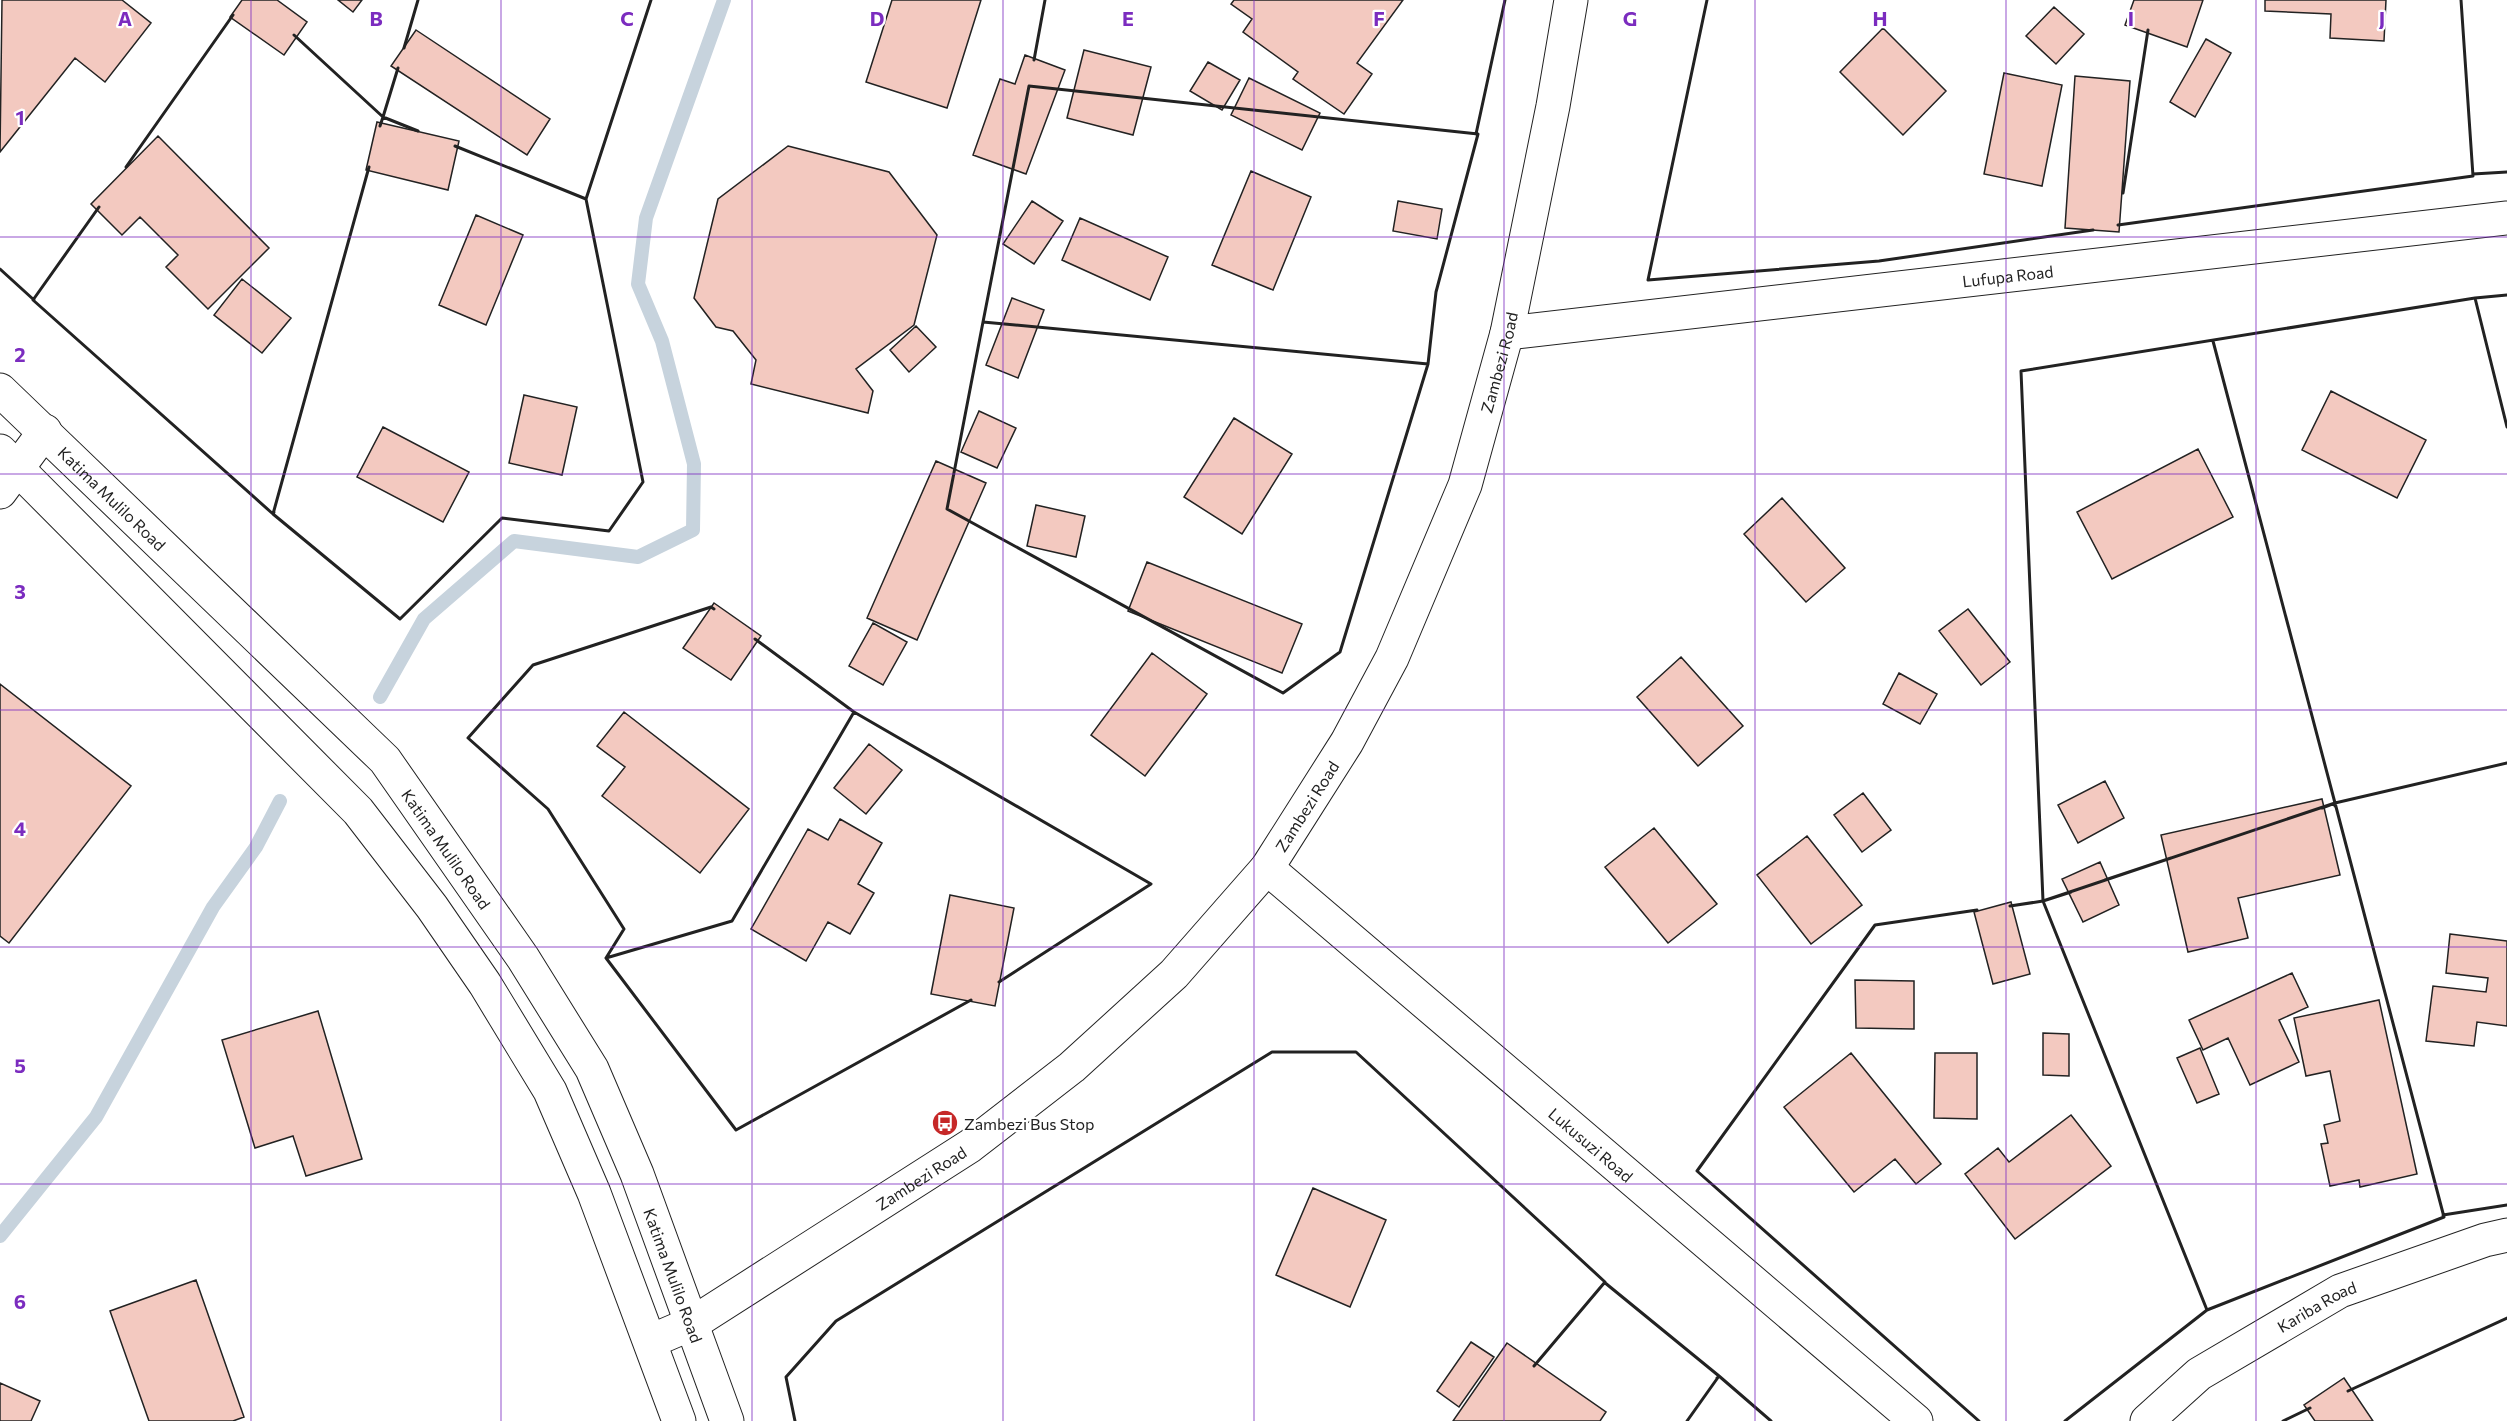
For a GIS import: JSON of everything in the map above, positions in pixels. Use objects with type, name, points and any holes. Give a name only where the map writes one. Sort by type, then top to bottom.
[{"type":"main road","name":"Zambezi Road","points":[[651,1341],[693,1323],[970,1146],[1072,1067],[1174,974],[1267,868],[1347,742],[1392,658],[1466,485],[1507,333],[1553,106],[1571,0]]},
{"type":"main road","name":"Lufupa Road","points":[[1507,333],[2507,218]]},
{"type":"main road","name":"Katima Mulilo Road","points":[[0,390],[385,760],[523,958],[592,1069],[637,1174],[728,1421]]},
{"type":"main road","points":[[45,431],[6,470],[358,812],[432,907],[485,984],[550,1091],[594,1193],[679,1421]]},
{"type":"main road","name":"Lukusuzi Road","points":[[1267,868],[1917,1421]]},
{"type":"main road","name":"Kariba Road","points":[[2148,1421],[2199,1374],[2340,1291],[2485,1240],[2507,1235]]},
{"type":"building","points":[[2,0],[122,0],[151,23],[105,82],[75,58],[0,152]]},
{"type":"building","points":[[242,0],[277,0],[307,22],[284,55],[230,17]]},
{"type":"building","points":[[338,0],[362,0],[353,12]]},
{"type":"building","points":[[892,0],[981,0],[947,108],[866,82]]},
{"type":"building","points":[[1234,0],[1403,0],[1357,63],[1372,74],[1344,114],[1293,79],[1298,72],[1243,32],[1252,19],[1231,4]]},
{"type":"building","points":[[2134,0],[2203,0],[2187,47],[2125,25]]},
{"type":"building","points":[[2265,0],[2386,0],[2384,41],[2330,38],[2331,14],[2265,11]]},
{"type":"building","points":[[2054,7],[2084,34],[2056,64],[2026,36]]},
{"type":"building","points":[[1883,28],[1946,91],[1903,135],[1840,72]]},
{"type":"building","points":[[416,30],[550,119],[527,155],[391,66]]},
{"type":"building","points":[[2206,39],[2231,53],[2195,117],[2170,102]]},
{"type":"building","points":[[1084,50],[1151,67],[1133,135],[1067,118]]},
{"type":"building","points":[[1025,55],[1065,70],[1026,174],[973,155],[1000,79],[1015,84]]},
{"type":"building","points":[[1208,62],[1240,80],[1222,110],[1190,91]]},
{"type":"building","points":[[2004,73],[2062,85],[2042,186],[1984,174]]},
{"type":"building","points":[[2075,76],[2130,81],[2119,232],[2065,228]]},
{"type":"building","points":[[1249,78],[1320,113],[1302,150],[1231,115]]},
{"type":"building","points":[[377,122],[459,141],[448,190],[366,170]]},
{"type":"building","points":[[158,136],[269,248],[208,309],[166,267],[178,255],[140,217],[122,235],[91,204]]},
{"type":"building","points":[[788,146],[889,172],[937,235],[914,325],[856,369],[873,391],[868,413],[751,384],[756,360],[733,331],[716,327],[694,298],[718,199]]},
{"type":"building","points":[[1251,171],[1311,197],[1273,290],[1212,265]]},
{"type":"building","points":[[1032,201],[1063,221],[1034,264],[1003,244]]},
{"type":"building","points":[[1398,201],[1442,209],[1437,239],[1393,231]]},
{"type":"building","points":[[476,215],[523,235],[486,325],[439,305]]},
{"type":"building","points":[[1080,218],[1168,257],[1150,300],[1062,260]]},
{"type":"building","points":[[242,279],[291,318],[262,353],[214,315]]},
{"type":"building","points":[[1012,298],[1044,310],[1018,378],[986,365]]},
{"type":"building","points":[[916,326],[936,347],[909,372],[890,350]]},
{"type":"building","points":[[2331,391],[2426,440],[2397,498],[2302,450]]},
{"type":"building","points":[[524,395],[577,407],[562,475],[509,463]]},
{"type":"building","points":[[979,411],[1016,428],[997,468],[961,452]]},
{"type":"building","points":[[1234,418],[1292,454],[1242,534],[1184,497]]},
{"type":"building","points":[[383,427],[469,472],[443,522],[357,477]]},
{"type":"building","points":[[2198,449],[2233,517],[2112,579],[2077,512]]},
{"type":"building","points":[[936,461],[986,483],[917,640],[867,618]]},
{"type":"building","points":[[1782,498],[1845,568],[1806,602],[1744,534]]},
{"type":"building","points":[[1036,505],[1085,516],[1076,557],[1027,546]]},
{"type":"building","points":[[1147,562],[1302,624],[1282,673],[1128,611]]},
{"type":"building","points":[[714,603],[761,636],[731,680],[683,648]]},
{"type":"building","points":[[1968,609],[2010,662],[1981,685],[1939,631]]},
{"type":"building","points":[[873,623],[907,642],[883,685],[849,666]]},
{"type":"building","points":[[1152,653],[1207,694],[1145,776],[1091,735]]},
{"type":"building","points":[[1681,657],[1743,726],[1698,766],[1637,697]]},
{"type":"building","points":[[1899,673],[1937,694],[1920,724],[1883,704]]},
{"type":"building","points":[[0,684],[131,786],[9,943],[0,936]]},
{"type":"building","points":[[624,712],[749,809],[700,873],[602,796],[625,767],[597,746]]},
{"type":"building","points":[[869,744],[902,770],[866,814],[834,788]]},
{"type":"building","points":[[2105,781],[2124,818],[2078,843],[2058,805]]},
{"type":"building","points":[[1863,793],[1891,830],[1862,852],[1834,815]]},
{"type":"building","points":[[2322,799],[2340,875],[2238,898],[2248,938],[2188,952],[2161,835]]},
{"type":"building","points":[[840,819],[882,843],[858,884],[874,893],[850,934],[828,922],[806,961],[751,929],[808,829],[828,840]]},
{"type":"building","points":[[1654,828],[1717,904],[1668,943],[1605,867]]},
{"type":"building","points":[[1807,836],[1862,905],[1811,944],[1757,875]]},
{"type":"building","points":[[2100,862],[2119,905],[2083,922],[2062,879]]},
{"type":"building","points":[[950,895],[1014,908],[995,1006],[931,994]]},
{"type":"building","points":[[2011,902],[2030,974],[1993,984],[1974,912]]},
{"type":"building","points":[[2450,934],[2507,941],[2507,1026],[2477,1022],[2474,1046],[2426,1041],[2433,986],[2486,992],[2488,978],[2446,973]]},
{"type":"building","points":[[2292,973],[2308,1007],[2279,1020],[2299,1062],[2250,1085],[2228,1038],[2203,1050],[2189,1020]]},
{"type":"building","points":[[1855,980],[1914,981],[1914,1029],[1856,1028]]},
{"type":"building","points":[[2379,1000],[2417,1174],[2360,1187],[2359,1180],[2330,1186],[2321,1144],[2328,1143],[2324,1125],[2340,1121],[2330,1071],[2306,1076],[2294,1018]]},
{"type":"building","points":[[318,1011],[362,1159],[306,1176],[293,1136],[255,1148],[222,1040]]},
{"type":"building","points":[[2043,1033],[2069,1034],[2069,1076],[2043,1075]]},
{"type":"building","points":[[2200,1048],[2219,1094],[2197,1103],[2177,1058]]},
{"type":"building","points":[[1851,1053],[1941,1164],[1916,1184],[1895,1159],[1854,1192],[1784,1107]]},
{"type":"building","points":[[1935,1053],[1977,1053],[1977,1119],[1934,1118]]},
{"type":"building","points":[[2071,1115],[2111,1166],[2015,1239],[1965,1174],[1998,1148],[2009,1162]]},
{"type":"building","points":[[1313,1188],[1386,1220],[1350,1307],[1276,1275]]},
{"type":"building","points":[[196,1280],[244,1417],[233,1421],[149,1421],[110,1311]]},
{"type":"building","points":[[1471,1342],[1494,1357],[1459,1407],[1437,1391]]},
{"type":"building","points":[[1507,1343],[1606,1412],[1600,1421],[1453,1421]]},
{"type":"building","points":[[2344,1378],[2373,1421],[2315,1421],[2304,1405]]},
{"type":"building","points":[[0,1383],[40,1401],[31,1421],[0,1421]]},
{"type":"waterway","points":[[380,697],[424,619],[514,541],[638,557],[693,530],[694,464],[662,341],[638,284],[646,218],[724,0]]},
{"type":"waterway","points":[[0,1236],[96,1117],[213,907],[256,847],[280,801]]},
{"type":"wall","points":[[404,48],[418,0]]},
{"type":"wall","points":[[586,199],[651,0]]},
{"type":"wall","points":[[1034,60],[1045,0]]},
{"type":"wall","points":[[1476,134],[1505,0]]},
{"type":"wall","points":[[1707,0],[1648,280],[1879,261],[2093,230]]},
{"type":"wall","points":[[2118,225],[2473,176],[2461,0]]},
{"type":"wall","points":[[126,167],[233,15]]},
{"type":"wall","points":[[2123,193],[2148,30]]},
{"type":"wall","points":[[294,35],[383,117],[418,131]]},
{"type":"wall","points":[[383,117],[398,68]]},
{"type":"wall","points":[[1029,86],[1478,134],[1436,292],[1428,364],[983,322],[1029,86]]},
{"type":"wall","points":[[380,126],[383,117]]},
{"type":"wall","points":[[369,167],[273,514],[400,619],[502,518],[609,531],[643,482],[586,199],[455,146]]},
{"type":"wall","points":[[2473,174],[2507,172]]},
{"type":"wall","points":[[99,207],[33,300],[273,514],[274,512]]},
{"type":"wall","points":[[0,269],[34,300]]},
{"type":"wall","points":[[2475,298],[2507,295]]},
{"type":"wall","points":[[2071,892],[2043,901],[2021,371],[2475,298],[2507,427]]},
{"type":"wall","points":[[983,322],[1428,364],[1340,652],[1283,693],[947,509],[983,322]]},
{"type":"wall","points":[[2213,341],[2335,803],[2322,808]]},
{"type":"wall","points":[[714,609],[711,607],[533,665],[468,738],[548,809],[624,929],[606,958],[732,921],[854,712]]},
{"type":"wall","points":[[755,639],[854,712],[1151,884],[999,982]]},
{"type":"wall","points":[[854,712],[732,921],[606,958],[736,1130],[971,1000]]},
{"type":"wall","points":[[2335,806],[2335,803],[2507,763]]},
{"type":"wall","points":[[2335,803],[2444,1217],[2207,1310],[2043,901],[2335,803]]},
{"type":"wall","points":[[2105,880],[2171,858]]},
{"type":"wall","points":[[2010,906],[2043,901],[2207,1310],[2065,1421]]},
{"type":"wall","points":[[1977,910],[1875,925],[1697,1171],[1979,1421]]},
{"type":"wall","points":[[795,1421],[786,1377],[836,1321],[1272,1052],[1356,1052],[1605,1282],[1534,1366]]},
{"type":"wall","points":[[2443,1215],[2507,1205]]},
{"type":"wall","points":[[1604,1282],[1719,1376],[1687,1421]]},
{"type":"wall","points":[[2348,1391],[2507,1318]]},
{"type":"wall","points":[[1717,1378],[1719,1376],[1771,1421]]},
{"type":"wall","points":[[2283,1421],[2310,1408]]},
{"type":"place","name":"Zambezi Bus Stop","points":[[945,1123]]}]
